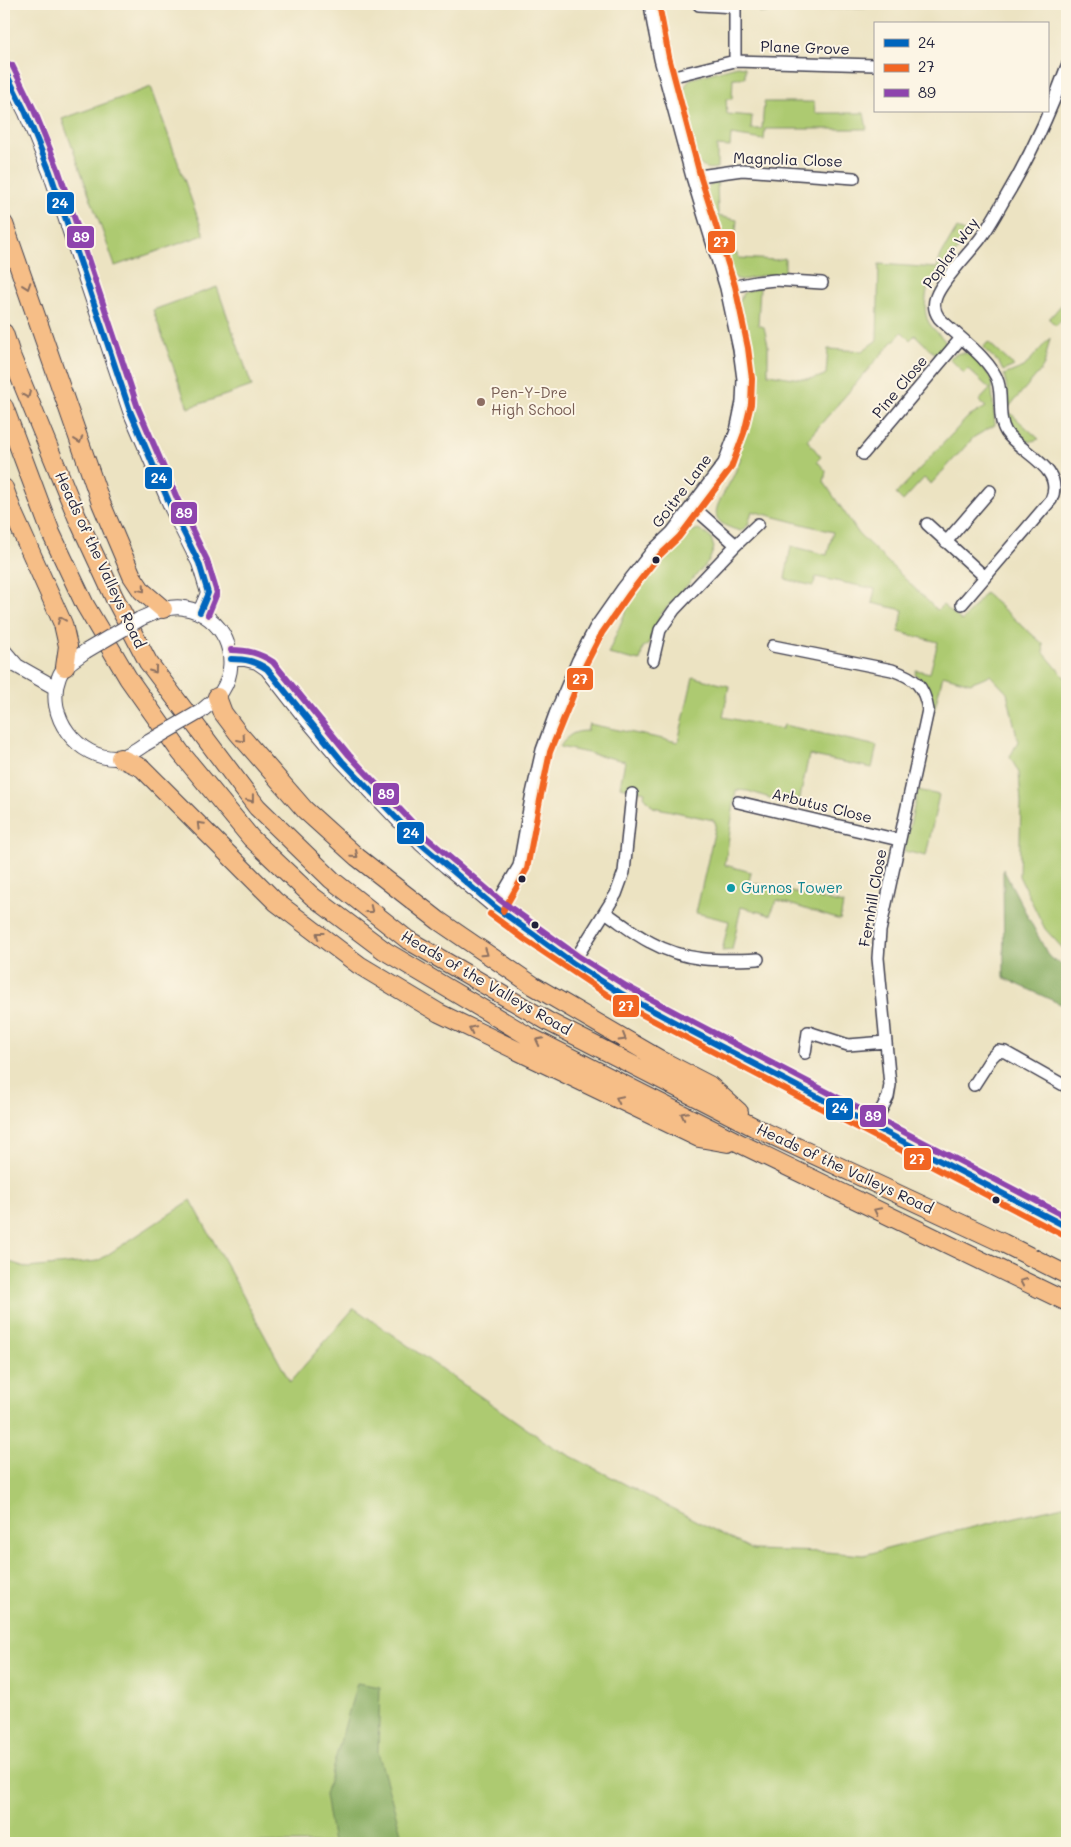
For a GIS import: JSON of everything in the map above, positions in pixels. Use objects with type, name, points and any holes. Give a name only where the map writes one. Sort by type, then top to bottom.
[{"type":"highway","points":[[4,224],[101,503],[132,576],[142,591],[162,609]]},
{"type":"highway","name":"Heads of the Valleys Road","points":[[4,333],[12,358],[77,517],[114,597],[148,662],[257,807],[332,880],[408,940],[557,1026],[754,1127],[1067,1275]]},
{"type":"highway","name":"Heads of the Valleys Road","points":[[4,407],[52,533],[85,605],[128,678],[180,754],[251,838],[312,896],[385,951],[528,1036],[745,1146],[1067,1302]]},
{"type":"highway","points":[[4,488],[14,515],[63,624],[68,646],[65,667]]},
{"type":"highway","points":[[217,697],[223,713],[238,733],[305,810],[357,857],[439,921],[534,986],[659,1059],[709,1085],[754,1127]]},
{"type":"highway","points":[[120,758],[142,768],[276,902],[359,965],[439,1013],[699,1138],[745,1146]]},
{"type":"street","name":"Goitre Lane","points":[[495,907],[518,866],[542,750],[554,714],[578,660],[595,628],[623,588],[652,551],[672,532],[724,463],[736,431],[742,402],[743,379],[739,349],[726,288],[692,177],[652,24],[650,4]]},
{"type":"street","points":[[699,5],[735,7],[735,61]]},
{"type":"street","name":"Plane Grove","points":[[666,78],[735,61],[874,65]]},
{"type":"street","name":"Poplar Way","points":[[1049,106],[1067,66]]},
{"type":"street","points":[[4,69],[26,113],[50,172],[130,411],[172,510],[199,563],[208,593],[200,612]]},
{"type":"street","name":"Poplar Way","points":[[962,604],[1051,500],[1055,483],[1051,475],[1032,454],[1007,432],[1002,418],[999,384],[993,369],[939,318],[935,312],[934,302],[936,294],[983,236],[994,218],[1035,144],[1047,112]]},
{"type":"street","name":"Magnolia Close","points":[[692,177],[742,170],[854,178]]},
{"type":"street","points":[[726,288],[761,281],[822,283]]},
{"type":"street","name":"Pine Close","points":[[863,454],[960,338]]},
{"type":"street","points":[[946,542],[990,491]]},
{"type":"street","points":[[692,506],[736,545]]},
{"type":"street","points":[[653,660],[660,630],[674,610],[758,524]]},
{"type":"street","points":[[927,524],[985,577]]},
{"type":"street","points":[[184,607],[200,612],[221,629],[229,646],[231,659],[230,674],[222,690],[200,712],[120,758],[102,757],[89,752],[77,744],[64,728],[57,708],[56,688],[59,676],[65,667],[86,651],[140,619],[162,609],[184,607]]},
{"type":"street","name":"Fernhill Close","points":[[773,646],[892,670],[908,676],[925,695],[928,710],[880,931],[878,949],[890,1086],[888,1097],[873,1126]]},
{"type":"street","points":[[4,651],[17,666],[56,688]]},
{"type":"street","points":[[231,659],[245,659],[257,662],[267,669],[342,761],[421,844],[495,907],[573,963],[622,994],[1067,1227]]},
{"type":"street","points":[[573,963],[616,894],[624,872],[632,794]]},
{"type":"street","name":"Arbutus Close","points":[[738,802],[899,840]]},
{"type":"street","points":[[605,912],[648,942],[671,952],[716,961],[758,959]]},
{"type":"street","points":[[805,1053],[808,1032],[848,1045],[886,1042]]},
{"type":"street","points":[[974,1085],[998,1051],[1005,1052],[1067,1087]]},
{"type":"green space","points":[[760,4],[881,4],[867,7],[760,13]]},
{"type":"green space","points":[[737,66],[745,67],[745,78],[733,78],[732,99],[726,99],[727,114],[752,116],[751,129],[762,129],[764,102],[814,102],[815,113],[864,113],[867,129],[765,129],[764,140],[731,135],[730,147],[717,146],[717,168],[709,169],[704,167],[697,162],[681,93],[690,79]]},
{"type":"green space","points":[[151,87],[204,235],[115,266],[62,119]]},
{"type":"green space","points":[[717,178],[718,216],[737,220],[734,249],[739,258],[776,260],[785,258],[785,276],[763,276],[742,280],[735,278],[727,270],[706,190]]},
{"type":"green space","points":[[957,228],[969,235],[927,290],[925,310],[927,319],[946,343],[944,350],[938,357],[915,335],[910,340],[902,332],[807,440],[821,457],[817,461],[826,471],[824,482],[859,534],[937,610],[943,605],[962,621],[985,593],[1043,644],[1044,653],[1067,680],[1067,953],[1045,929],[1019,876],[1021,803],[1019,773],[1010,757],[1018,741],[1007,693],[990,675],[970,683],[943,675],[934,711],[928,691],[915,674],[916,670],[930,673],[938,642],[899,632],[903,610],[872,603],[875,589],[816,577],[813,586],[785,579],[791,546],[827,555],[833,532],[752,511],[748,525],[741,531],[722,523],[716,513],[720,500],[741,458],[736,456],[743,438],[751,400],[752,380],[749,341],[739,303],[743,293],[760,287],[758,325],[764,327],[768,345],[768,374],[805,379],[820,377],[826,374],[828,349],[862,351],[877,340],[879,264],[937,268],[941,255]]},
{"type":"green space","points":[[217,287],[252,386],[188,408],[153,310]]},
{"type":"green space","points":[[1062,304],[1067,309],[1067,313],[1056,326],[1049,319]]},
{"type":"green space","points":[[1050,338],[1044,365],[1041,370],[1008,408],[1004,375],[1024,367]]},
{"type":"green space","points":[[988,342],[1014,366],[1003,371],[999,363],[983,348]]},
{"type":"green space","points":[[959,353],[967,353],[979,362],[991,378],[995,425],[974,437],[931,484],[924,478],[903,501],[896,494],[967,418],[986,407],[979,401],[990,389],[968,369],[964,373],[949,358]]},
{"type":"green space","points":[[1009,412],[1039,439],[1029,442],[1021,436],[1012,426]]},
{"type":"green space","points":[[699,529],[711,538],[714,548],[709,561],[661,614],[648,645],[643,647],[640,661],[608,654],[635,589],[657,561],[667,557],[689,532]]},
{"type":"green space","points":[[693,677],[729,686],[723,717],[782,729],[784,725],[877,746],[872,768],[809,755],[798,807],[748,791],[736,790],[725,865],[751,872],[749,882],[843,904],[840,920],[777,900],[770,915],[741,907],[732,950],[722,951],[729,921],[696,913],[716,824],[713,820],[653,807],[644,796],[645,792],[620,787],[625,761],[560,747],[571,734],[587,731],[589,724],[678,742]]},
{"type":"green space","points":[[918,790],[939,795],[926,856],[904,851]]},
{"type":"green space","points":[[1003,869],[1049,957],[1067,967],[1067,1007],[1004,978]]},
{"type":"green space","points":[[191,1200],[290,1382],[354,1308],[553,1447],[753,1550],[864,1555],[1067,1505],[1067,1843],[4,1843],[4,1260],[28,1268],[98,1261]]},
{"type":"green space","points":[[357,1683],[380,1687],[378,1752],[404,1843],[333,1843],[325,1795]]},
{"type":"transit line","name":"27","points":[[503,911],[527,869],[550,752],[586,664],[602,633],[630,593],[658,557],[679,537],[731,468],[744,433],[751,404],[752,379],[748,348],[735,286],[700,175],[669,57],[659,4]]},
{"type":"transit line","name":"89","points":[[12,65],[34,110],[58,169],[138,408],[180,505],[207,560],[217,593],[208,615]]},
{"type":"transit line","name":"24","points":[[4,69],[26,113],[50,172],[130,411],[172,509],[199,563],[208,593],[200,612]]},
{"type":"transit line","name":"89","points":[[231,650],[253,653],[273,662],[349,755],[427,838],[500,900],[578,956],[626,986],[695,1023],[1067,1217]]},
{"type":"transit line","name":"24","points":[[231,659],[250,661],[267,669],[342,761],[421,844],[495,907],[573,963],[622,994],[691,1031],[1067,1227]]},
{"type":"transit line","name":"27","points":[[490,914],[618,1002],[1063,1235]]},
{"type":"place","name":"Pen-Y-Dre High School","points":[[481,402]]},
{"type":"place","name":"Gurnos Tower","points":[[731,888]]}]
